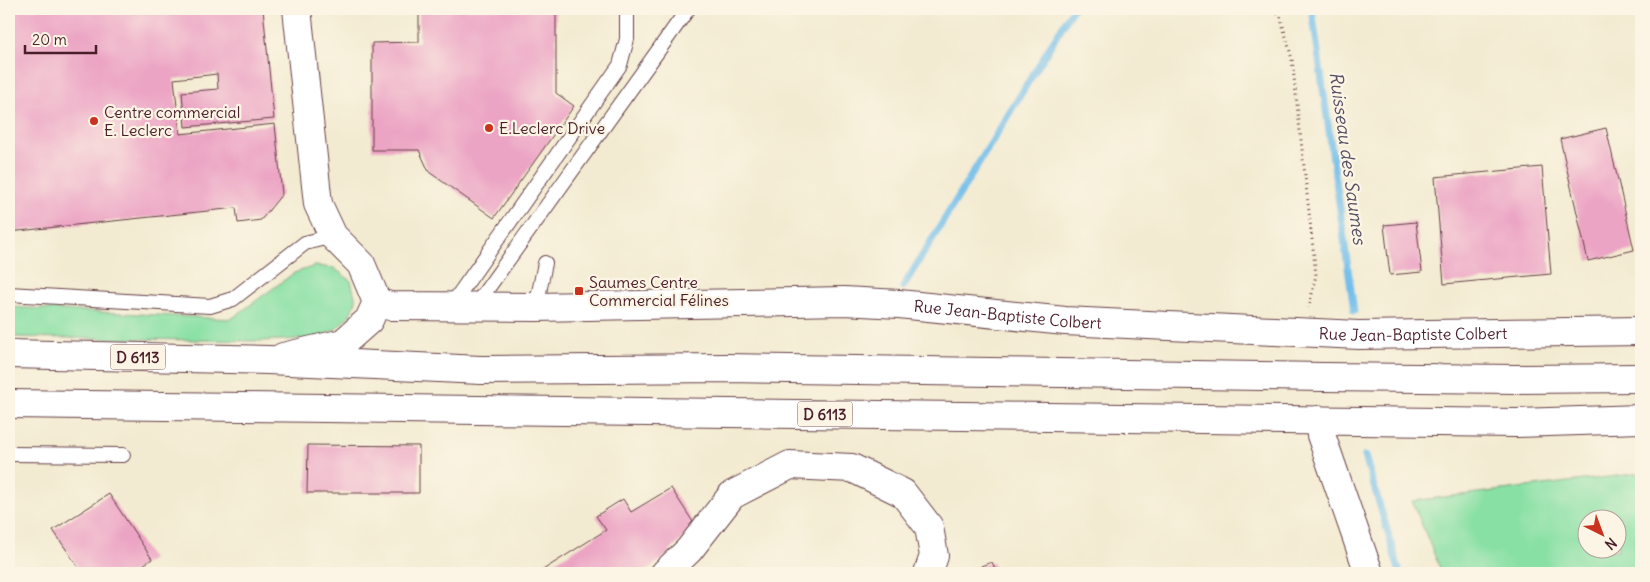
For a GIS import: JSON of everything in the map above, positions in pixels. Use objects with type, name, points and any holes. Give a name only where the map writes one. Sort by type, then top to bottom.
[{"type":"main road","points":[[268,360],[343,343],[369,320],[377,302],[361,264],[333,236],[318,204],[297,9]]},
{"type":"main road","name":"Rue Jean-Baptiste Colbert","points":[[377,302],[390,306],[536,307],[844,301],[899,304],[1065,321],[1359,336],[1641,330]]},
{"type":"main road","name":"D 6113","points":[[9,354],[268,360],[481,370],[727,368],[1371,378],[1641,378]]},
{"type":"main road","name":"D 6113","points":[[9,404],[1516,423],[1641,419]]},
{"type":"main road","points":[[1319,420],[1321,435],[1369,573]]},
{"type":"main road","points":[[665,573],[689,550],[732,495],[790,465],[852,468],[903,493],[929,527],[934,556],[928,573]]},
{"type":"lane","points":[[463,306],[620,65],[627,38],[627,9]]},
{"type":"lane","points":[[463,306],[688,9]]},
{"type":"lane","points":[[9,294],[210,306],[233,299],[305,243],[333,236]]},
{"type":"lane","points":[[536,307],[545,263]]},
{"type":"lane","points":[[9,454],[123,455]]},
{"type":"path","points":[[1274,9],[1280,15],[1292,59],[1316,275],[1304,333]]},
{"type":"green space","points":[[315,266],[334,268],[351,281],[356,301],[349,316],[336,329],[318,338],[261,341],[9,337],[9,307],[231,319],[294,273]]},
{"type":"green space","points":[[1641,473],[1641,573],[1442,573],[1412,501]]},
{"type":"building","name":"Centre commercial E. Leclerc","points":[[9,9],[263,9],[274,119],[185,127],[182,92],[218,89],[217,74],[174,79],[180,134],[275,124],[282,194],[261,220],[238,223],[236,208],[9,232]]},
{"type":"building","name":"E.Leclerc Drive","points":[[419,9],[604,9],[604,11],[556,11],[556,93],[574,106],[494,218],[429,172],[419,150],[372,150],[372,43],[419,42]]},
{"type":"building","points":[[1606,128],[1634,250],[1588,261],[1560,139]]},
{"type":"building","points":[[1542,167],[1551,274],[1444,284],[1435,177]]},
{"type":"building","points":[[1416,222],[1422,272],[1390,275],[1384,225]]},
{"type":"building","points":[[308,445],[419,446],[419,493],[307,493]]},
{"type":"building","points":[[671,488],[695,525],[663,559],[642,573],[538,573],[606,530],[596,516],[623,499],[631,512]]},
{"type":"building","points":[[109,494],[152,559],[131,573],[82,573],[53,530]]},
{"type":"building","points":[[992,562],[997,573],[984,573],[981,566]]},
{"type":"waterway","points":[[903,287],[1073,9]]},
{"type":"waterway","name":"Ruisseau des Saumes","points":[[1312,9],[1354,311]]},
{"type":"waterway","name":"Ruisseau des Saumes","points":[[1365,456],[1400,573]]},
{"type":"place","name":"Centre commercial E. Leclerc","points":[[94,121]]},
{"type":"place","name":"E.Leclerc Drive","points":[[489,128]]},
{"type":"place","name":"Saumes Centre Commercial Félines","points":[[579,291]]}]
